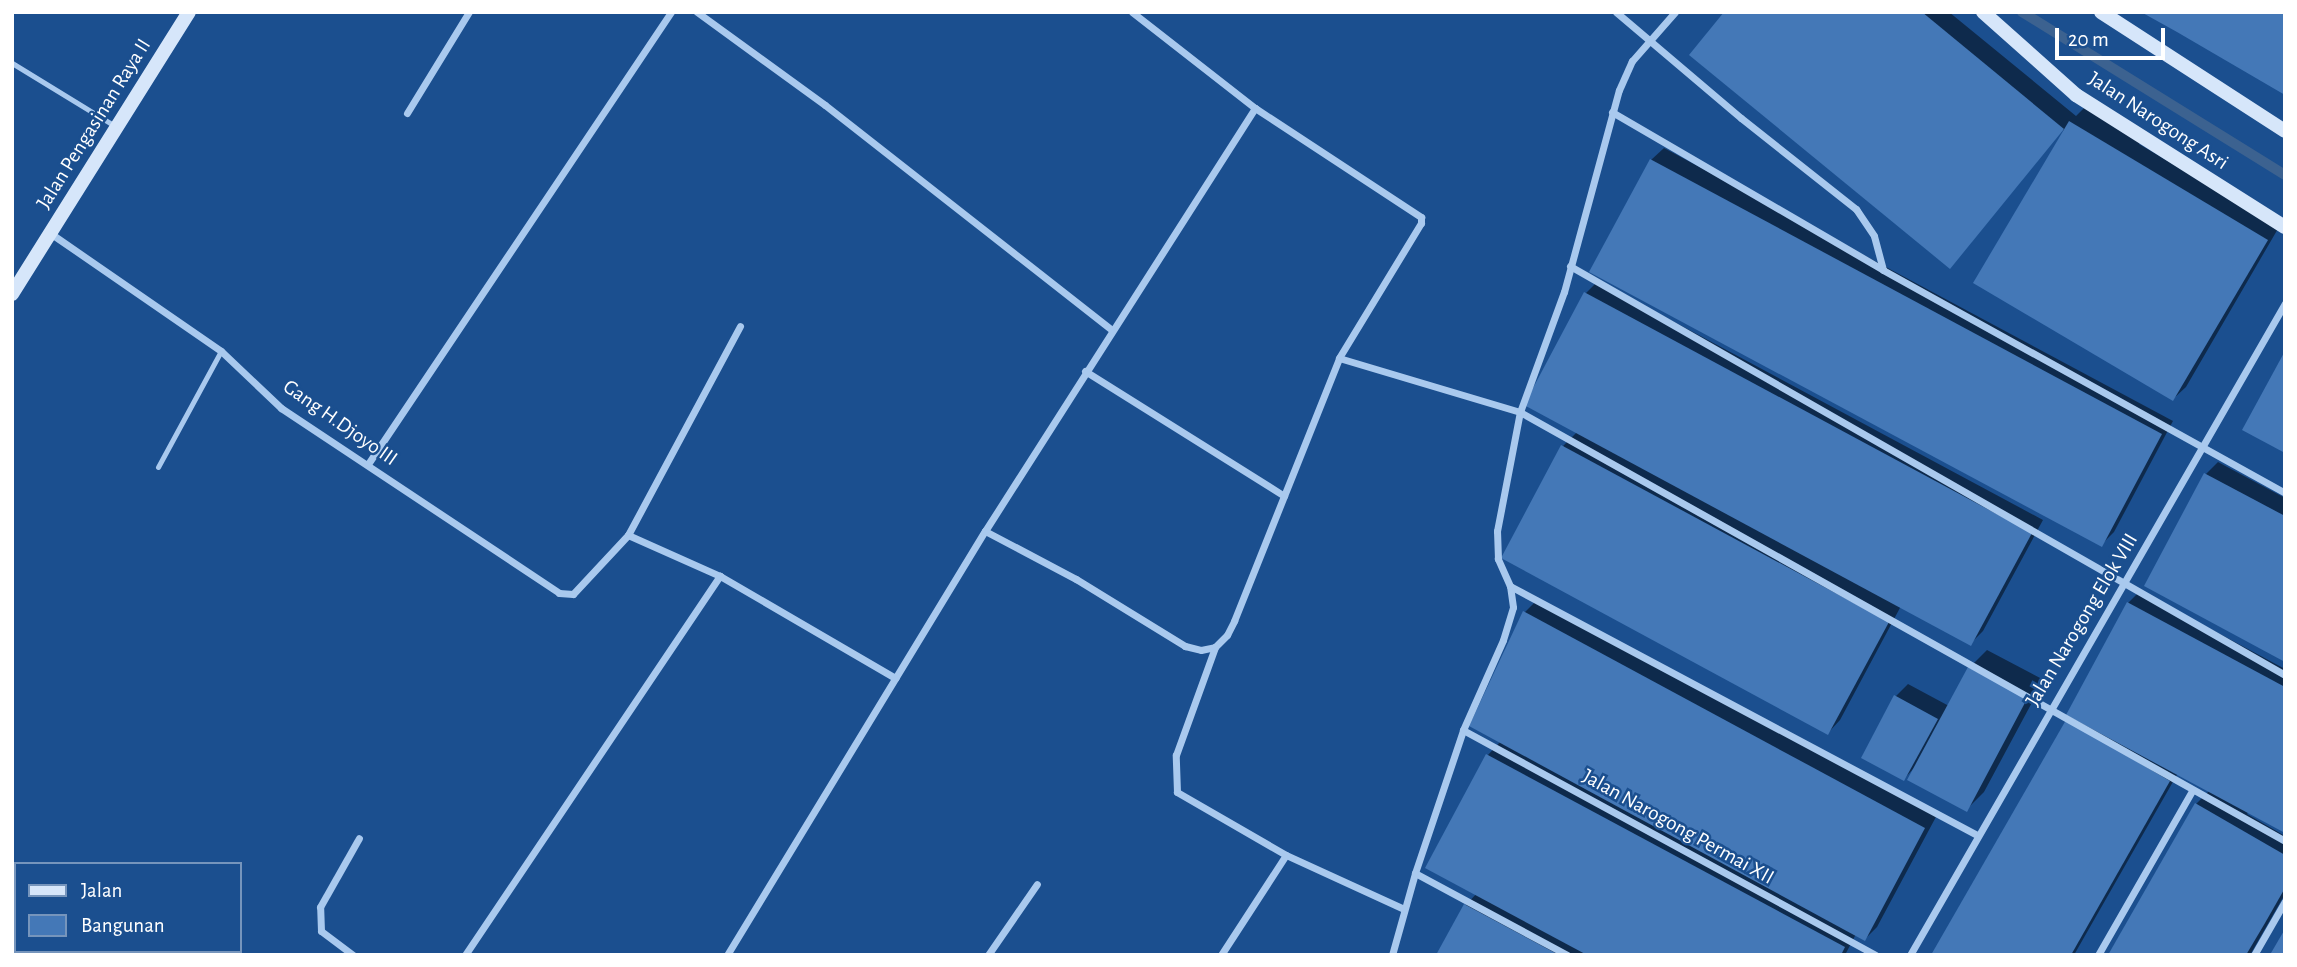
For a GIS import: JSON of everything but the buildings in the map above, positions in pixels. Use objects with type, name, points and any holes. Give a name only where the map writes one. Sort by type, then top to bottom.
[{"type":"street","name":"Jalan Pengasinan Raya II","points":[[12,294],[189,12]]},
{"type":"street","points":[[407,113],[469,12]]},
{"type":"street","points":[[368,464],[671,12]]},
{"type":"street","points":[[697,12],[825,105],[1111,329]]},
{"type":"street","points":[[1132,12],[1255,108],[1422,220],[1339,358],[1234,621],[1227,635],[1215,647],[1176,755],[1177,792],[1286,855],[1404,909]]},
{"type":"street","points":[[1616,12],[1648,41],[1856,209],[1874,236],[1883,270]]},
{"type":"street","points":[[1392,955],[1415,873],[1463,730],[1503,640],[1513,607],[1510,586],[1498,559],[1497,531],[1520,412],[1570,266],[1612,112],[1632,61],[1675,12]]},
{"type":"street","name":"Jalan Narogong Asri","points":[[1983,12],[2076,95],[2285,227]]},
{"type":"street","points":[[2101,12],[2285,131]]},
{"type":"street","points":[[727,955],[985,531],[1111,329],[1255,108]]},
{"type":"street","points":[[1612,112],[1883,270],[2285,493]]},
{"type":"street","name":"Gang H.Djoyo III","points":[[50,233],[221,351],[281,408],[368,464],[547,587],[559,593],[573,594],[628,535]]},
{"type":"street","points":[[1570,266],[2285,675]]},
{"type":"street","name":"Jalan Narogong Elok VIII","points":[[1910,955],[2285,303]]},
{"type":"street","points":[[740,326],[628,535],[720,576],[895,678]]},
{"type":"street","points":[[1339,358],[1520,412],[2285,841]]},
{"type":"street","points":[[1085,371],[1284,496]]},
{"type":"street","points":[[985,531],[1076,579],[1185,646],[1201,650],[1215,647]]},
{"type":"street","points":[[465,955],[720,576]]},
{"type":"street","points":[[1510,586],[1977,835]]},
{"type":"street","name":"Jalan Narogong Permai XII","points":[[1463,730],[1876,955]]},
{"type":"street","points":[[2098,955],[2192,790]]},
{"type":"street","points":[[353,955],[321,931],[320,907],[359,838]]},
{"type":"street","points":[[1221,955],[1286,855]]},
{"type":"street","points":[[1415,873],[1567,955]]},
{"type":"street","points":[[988,955],[1037,884]]},
{"type":"street","points":[[2254,955],[2285,901]]},
{"type":"lane","points":[[12,63],[118,128]]},
{"type":"lane","points":[[159,467],[221,351]]},
{"type":"waterway","points":[[2022,12],[2285,175]]}]
